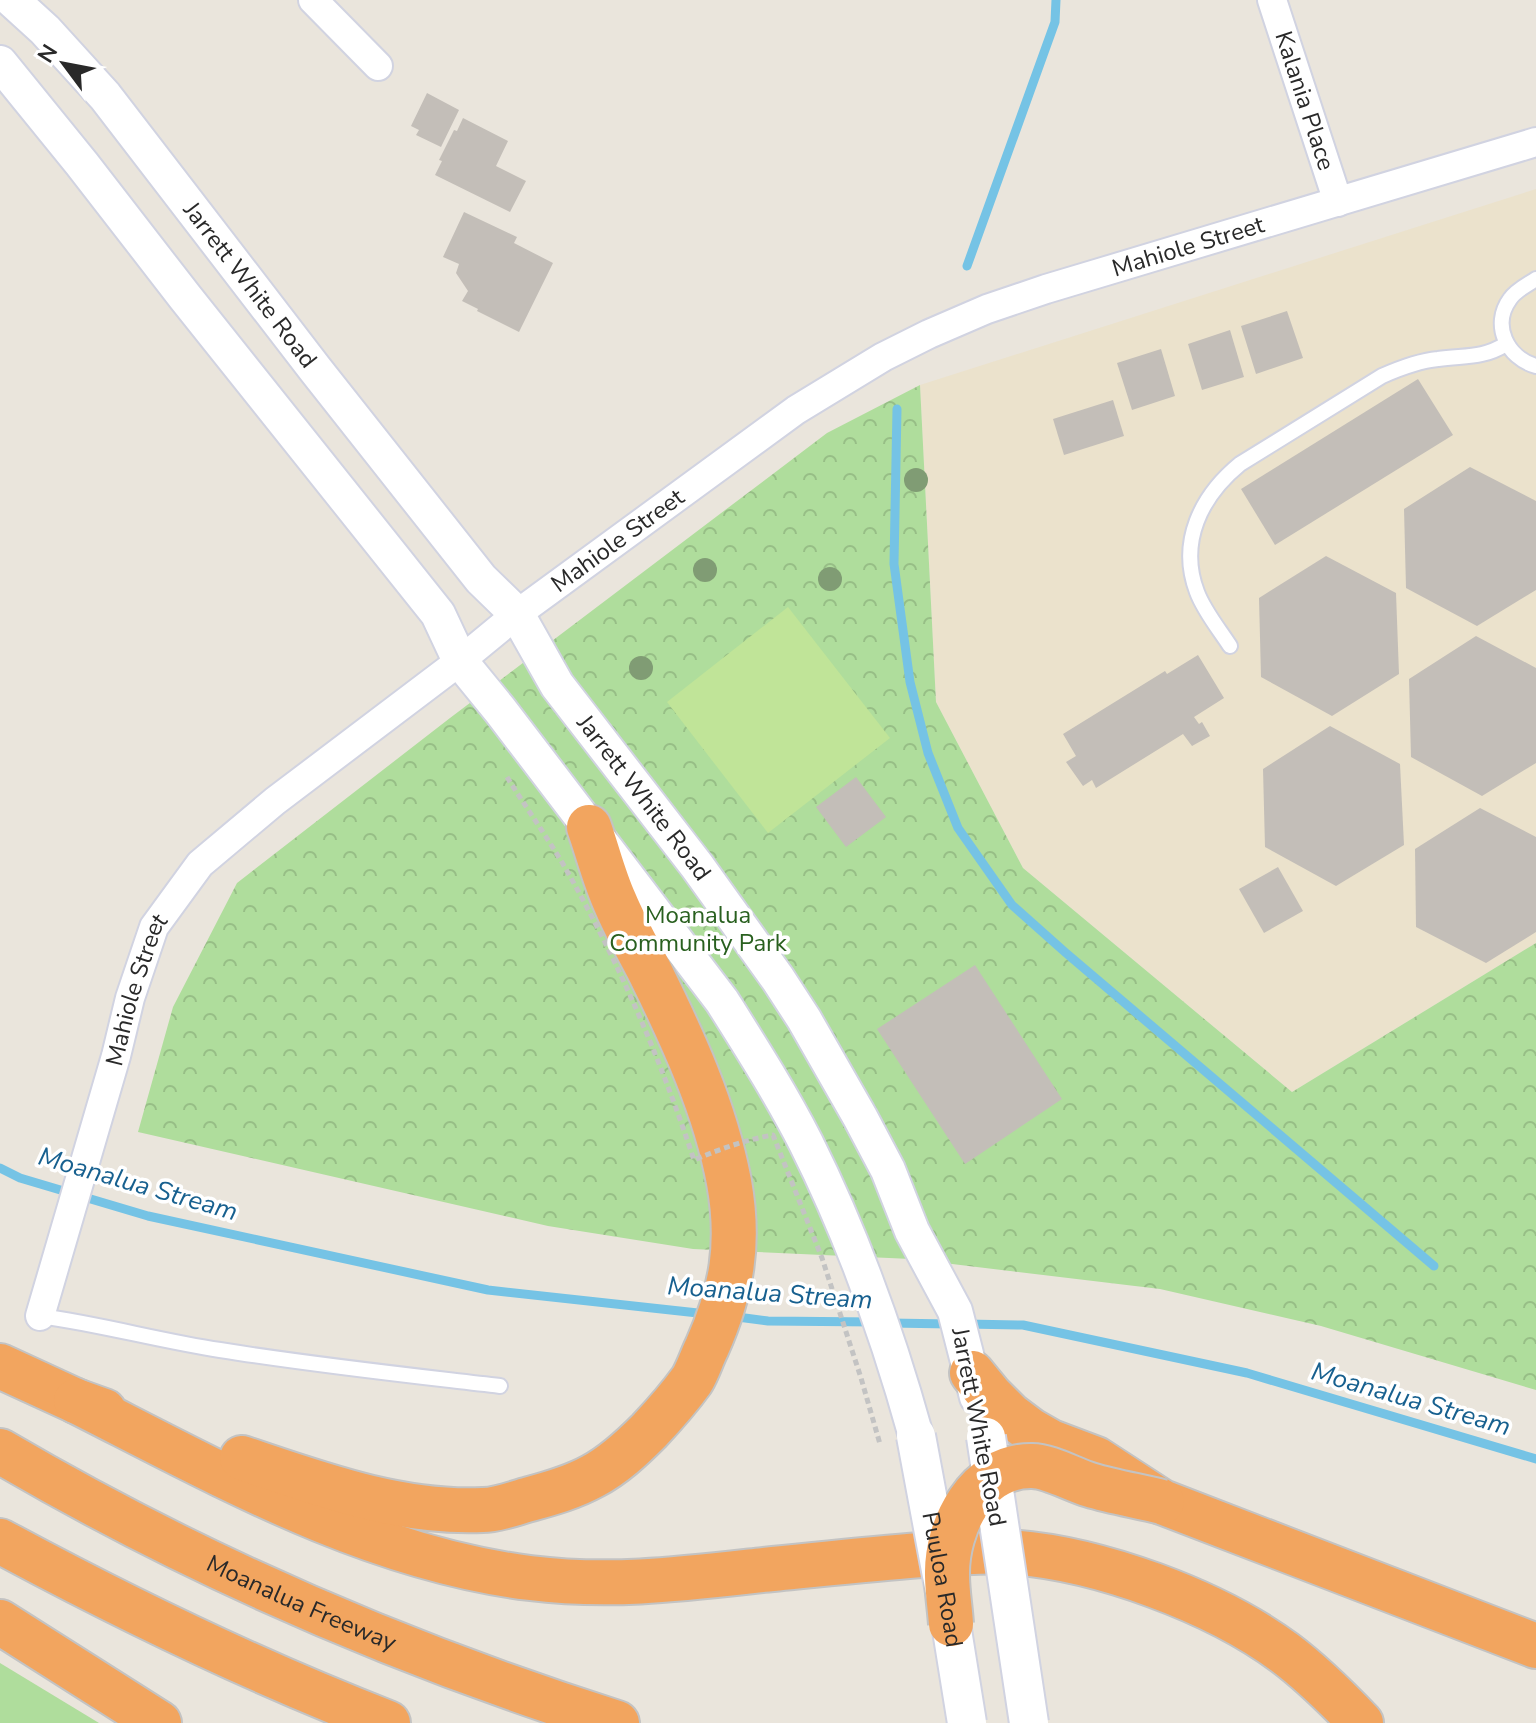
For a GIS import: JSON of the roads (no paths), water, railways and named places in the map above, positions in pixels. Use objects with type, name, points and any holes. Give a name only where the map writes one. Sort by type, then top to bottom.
[{"type":"highway","points":[[76,1401],[375,1499],[449,1510],[487,1510],[559,1491],[593,1476],[621,1457],[662,1417],[693,1378],[721,1317],[730,1284],[734,1216],[722,1149],[704,1094],[614,901],[589,827]]},
{"type":"highway","points":[[0,1366],[256,1492],[397,1548],[467,1568],[583,1583],[646,1582],[941,1553],[1009,1552],[1049,1557],[1099,1569],[1149,1584],[1242,1625],[1320,1681],[1361,1723]]},
{"type":"highway","points":[[972,1373],[1000,1405],[1030,1430],[1051,1442],[1096,1459],[1162,1502]]},
{"type":"highway","name":"Moanalua Freeway","points":[[0,1451],[243,1578],[451,1665],[617,1723]]},
{"type":"highway","points":[[951,1624],[947,1574],[950,1545],[965,1507],[978,1490],[989,1457],[1011,1469],[1036,1466],[1089,1485],[1162,1502],[1536,1646]]},
{"type":"highway","points":[[0,1541],[102,1596],[204,1645],[388,1723]]},
{"type":"highway","points":[[0,1622],[159,1723]]},
{"type":"main road","name":"Puuloa Road","points":[[899,1444],[951,1624],[967,1723]]},
{"type":"main road","name":"Jarrett White Road","points":[[989,1457],[1029,1723]]},
{"type":"street","name":"Jarrett White Road","points":[[12,0],[45,30],[105,96],[481,579],[517,614],[557,685],[697,866],[778,979],[860,1117],[888,1170],[912,1231],[955,1311],[972,1373],[989,1457]]},
{"type":"street","points":[[313,0],[378,66]]},
{"type":"street","name":"Kalania Place","points":[[1272,0],[1338,202]]},
{"type":"street","points":[[0,63],[438,614],[460,661],[722,1001],[805,1142],[869,1285],[898,1371],[899,1444]]},
{"type":"street","name":"Mahiole Street","points":[[40,1316],[130,998],[154,927],[200,864],[275,801],[517,614],[796,410],[894,351],[987,309],[1046,289],[1536,142]]},
{"type":"lane","points":[[1536,279],[1511,297],[1502,320],[1502,333],[1513,354],[1536,366]]},
{"type":"lane","points":[[1230,646],[1198,594],[1192,573],[1191,550],[1201,509],[1224,477],[1252,456],[1382,376],[1436,359],[1476,357],[1506,344]]},
{"type":"lane","points":[[40,1316],[218,1350],[500,1386]]},
{"type":"waterway","points":[[967,266],[1055,22],[1056,0]]},
{"type":"waterway","points":[[897,409],[894,564],[910,682],[928,753],[958,828],[1012,905],[1434,1266]]},
{"type":"waterway","name":"Moanalua Stream","points":[[0,1168],[20,1178],[148,1216],[488,1290],[707,1314]]},
{"type":"waterway","name":"Moanalua Stream","points":[[730,1316],[768,1321],[875,1322]]},
{"type":"waterway","name":"Moanalua Stream","points":[[890,1323],[951,1324]]},
{"type":"waterway","name":"Moanalua Stream","points":[[966,1324],[1023,1325],[1247,1373],[1536,1459]]},
{"type":"park label","name":"Moanalua Community Park","points":[[698,929]]}]
